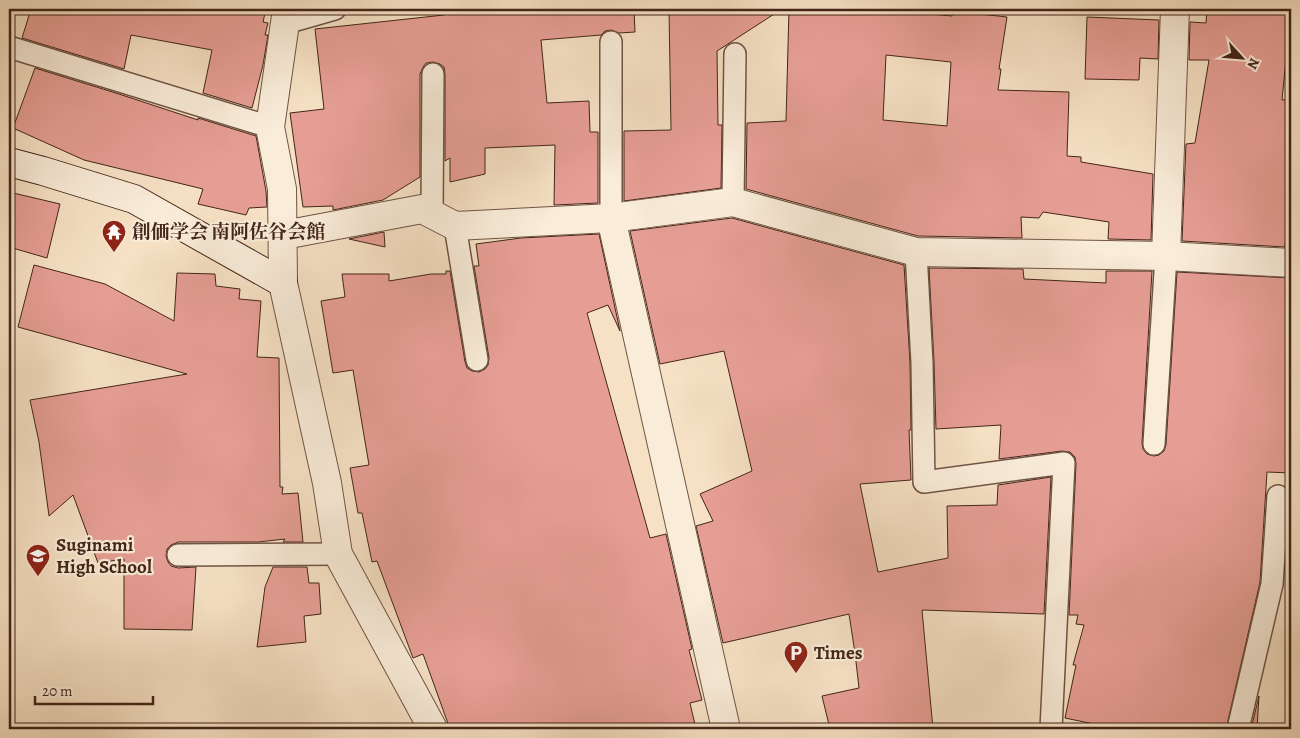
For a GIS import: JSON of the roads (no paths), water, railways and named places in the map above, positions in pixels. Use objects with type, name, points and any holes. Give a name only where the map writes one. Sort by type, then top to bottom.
[{"type":"street","points":[[1166,256],[1175,9]]},
{"type":"street","points":[[286,16],[270,127],[282,188],[284,283],[327,483],[338,554],[433,729]]},
{"type":"street","points":[[9,162],[134,200],[284,283]]},
{"type":"street","points":[[284,235],[422,209],[443,220],[611,218],[733,202],[916,252],[1166,256],[1291,263]]},
{"type":"street","points":[[611,218],[726,729]]},
{"type":"lane","points":[[286,16],[335,9]]},
{"type":"lane","points":[[611,42],[611,218]]},
{"type":"lane","points":[[9,47],[270,127]]},
{"type":"lane","points":[[733,202],[734,54]]},
{"type":"lane","points":[[433,74],[443,220],[477,360]]},
{"type":"lane","points":[[916,252],[922,363],[924,482],[1064,463],[1051,729]]},
{"type":"lane","points":[[1154,444],[1166,256]]},
{"type":"lane","points":[[1238,729],[1272,584],[1278,496]]},
{"type":"lane","points":[[178,555],[338,554]]},
{"type":"place","name":"創価学会 南阿佐谷会館","points":[[114,253]]},
{"type":"place","name":"Suginami High School","points":[[38,577]]},
{"type":"place","name":"Times","points":[[796,674]]}]
